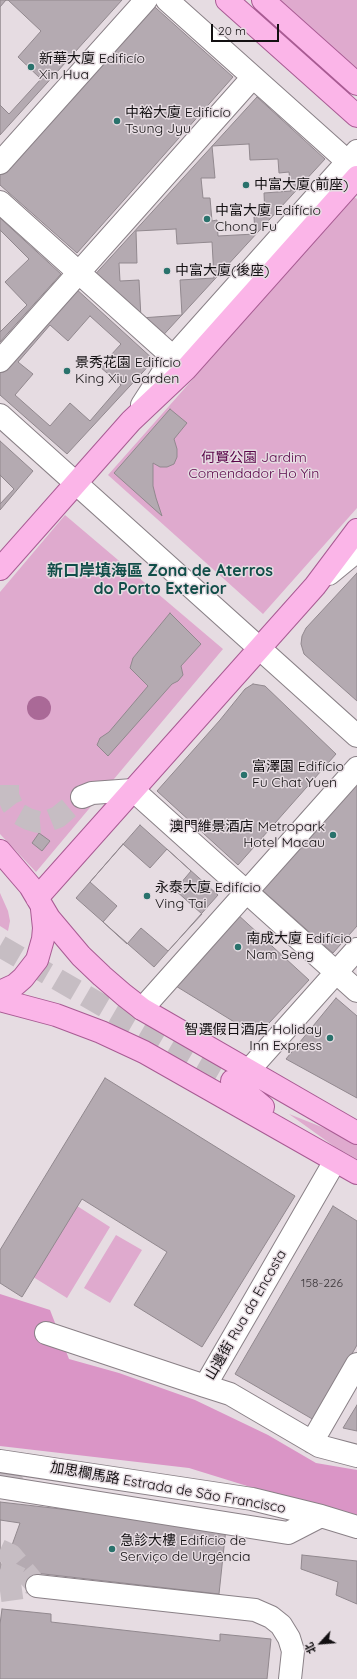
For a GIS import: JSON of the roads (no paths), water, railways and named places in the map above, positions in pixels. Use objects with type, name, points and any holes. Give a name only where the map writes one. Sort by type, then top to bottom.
[{"type":"main road","points":[[227,0],[357,116]]},
{"type":"main road","points":[[263,0],[357,84]]},
{"type":"main road","points":[[0,569],[132,421],[179,363],[350,166]]},
{"type":"main road","points":[[39,904],[133,790],[315,586],[357,530]]},
{"type":"main road","points":[[0,852],[30,886],[39,904],[81,956],[102,976],[142,1009],[357,1133]]},
{"type":"main road","points":[[0,992],[15,985],[23,978],[37,960],[44,939],[44,928],[39,904]]},
{"type":"main road","points":[[0,1000],[63,1018],[101,1032],[144,1052],[357,1173]]},
{"type":"main road","points":[[309,1146],[232,1081],[326,1115]]},
{"type":"street","points":[[0,163],[146,0]]},
{"type":"street","points":[[167,0],[350,166]]},
{"type":"street","points":[[0,360],[253,77]]},
{"type":"street","points":[[0,202],[179,363]]},
{"type":"street","points":[[0,415],[357,736]]},
{"type":"street","points":[[315,586],[357,551]]},
{"type":"street","points":[[142,1009],[357,768]]},
{"type":"street","points":[[82,797],[92,793],[133,790],[357,992]]},
{"type":"street","points":[[249,1070],[357,949]]},
{"type":"street","name":"山邊街 Rua da Encosta","points":[[335,1160],[205,1386],[230,1394],[319,1446],[357,1456]]},
{"type":"street","points":[[46,1333],[205,1386]]},
{"type":"street","points":[[312,1442],[357,1364]]},
{"type":"street","name":"加思欄馬路 Estrada de São Francisco","points":[[0,1461],[252,1499],[321,1516],[357,1527]]},
{"type":"street","points":[[0,1487],[288,1533],[321,1516]]},
{"type":"street","points":[[37,1586],[255,1610],[271,1617],[281,1625],[289,1638],[293,1651],[290,1679]]},
{"type":"tunnel","points":[[8,785],[8,796],[12,805],[19,814],[38,822],[48,821],[58,817],[82,797]]},
{"type":"tunnel","points":[[0,946],[232,1081]]},
{"type":"tunnel","points":[[0,1483],[29,1464]]},
{"type":"tunnel","points":[[0,1550],[11,1555],[37,1586]]},
{"type":"tunnel","points":[[0,1570],[8,1572],[32,1584]]},
{"type":"tunnel","points":[[0,1591],[37,1586]]},
{"type":"place","name":"新華大廈 Edificío Xin Hua","points":[[31,67]]},
{"type":"place","name":"中裕大廈 Edificío Tsung Jyu","points":[[117,121]]},
{"type":"place","name":"中富大廈(前座)","points":[[246,185]]},
{"type":"place","name":"中富大廈 Edifício Chong Fu","points":[[207,219]]},
{"type":"place","name":"中富大廈(後座)","points":[[167,271]]},
{"type":"place","name":"景秀花園 Edifício King Xiu Garden","points":[[67,371]]},
{"type":"place","name":"富澤園 Edifício Fu Chat Yuen","points":[[244,775]]},
{"type":"place","name":"澳門維景酒店 Metropark Hotel Macau","points":[[333,835]]},
{"type":"place","name":"永泰大廈 Edifício Ving Tai","points":[[147,896]]},
{"type":"place","name":"南成大廈 Edifício Nam Seng","points":[[238,947]]},
{"type":"place","name":"智選假日酒店 Holiday Inn Express","points":[[330,1038]]},
{"type":"place","name":"急診大樓 Edifício de Serviço de Urgência","points":[[112,1549]]},
{"type":"district","name":"新口岸填海區 Zona de Aterros do Porto Exterior","points":[[160,580]]},
{"type":"park label","name":"何賢公園 Jardim Comendador Ho Yin","points":[[254,466]]}]
